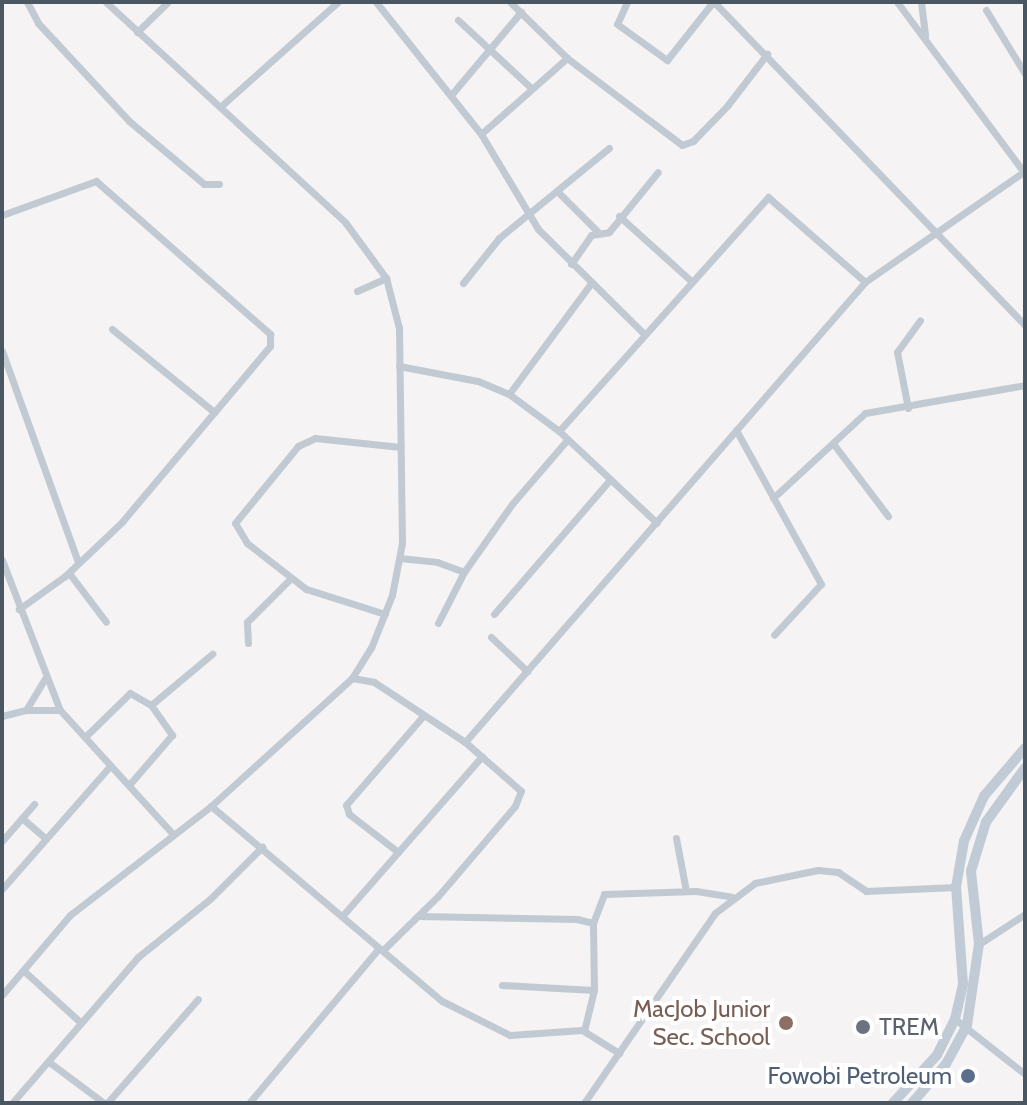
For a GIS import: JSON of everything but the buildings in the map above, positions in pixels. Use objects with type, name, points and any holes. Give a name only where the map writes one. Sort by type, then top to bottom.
[{"type":"main road","points":[[893,1103],[937,1055],[955,1019],[963,984],[956,887],[964,841],[984,796],[1025,748]]},
{"type":"main road","points":[[912,1103],[946,1064],[967,1025],[979,944],[970,887],[978,844],[998,801],[1025,768]]},
{"type":"street","points":[[27,2],[38,23],[129,121],[204,184],[219,184]]},
{"type":"street","points":[[2,995],[70,915],[211,806],[352,678],[385,614],[400,558],[399,328],[386,278],[345,222],[106,2]]},
{"type":"street","points":[[137,32],[168,2]]},
{"type":"street","points":[[220,107],[338,2]]},
{"type":"street","points":[[376,2],[481,134],[530,214],[571,264],[644,334]]},
{"type":"street","points":[[510,2],[567,58],[682,145],[693,141],[727,106],[767,54]]},
{"type":"street","points":[[627,2],[617,24],[667,60],[713,2],[767,54],[931,232],[1025,325]]},
{"type":"street","points":[[465,742],[865,282],[931,232],[1024,171],[897,2]]},
{"type":"street","points":[[921,2],[925,38]]},
{"type":"street","points":[[986,10],[1025,74]]},
{"type":"street","points":[[451,95],[521,12]]},
{"type":"street","points":[[458,20],[530,87]]},
{"type":"street","points":[[481,134],[530,87],[567,58]]},
{"type":"street","points":[[463,283],[499,238],[609,148]]},
{"type":"street","points":[[1018,161],[1025,153]]},
{"type":"street","points":[[557,191],[604,236],[658,172]]},
{"type":"street","points":[[2,215],[96,181],[163,245],[264,325],[270,346],[122,522],[69,573],[19,609]]},
{"type":"street","points":[[559,431],[690,280],[768,197],[865,282]]},
{"type":"street","points":[[619,216],[690,280]]},
{"type":"street","points":[[571,264],[597,231]]},
{"type":"street","points":[[357,291],[386,278]]},
{"type":"street","points":[[509,394],[591,283]]},
{"type":"street","points":[[908,408],[897,352],[920,320]]},
{"type":"street","points":[[112,329],[214,412]]},
{"type":"street","points":[[2,351],[78,562]]},
{"type":"street","points":[[399,366],[478,381],[509,394],[559,431],[657,523]]},
{"type":"street","points":[[773,498],[835,446],[865,413],[908,408],[1025,385]]},
{"type":"street","points":[[736,430],[821,584],[774,635]]},
{"type":"street","points":[[385,614],[325,597],[290,579],[235,528],[298,446],[315,438],[401,447]]},
{"type":"street","points":[[438,623],[464,572],[512,504],[567,440]]},
{"type":"street","points":[[835,446],[888,516]]},
{"type":"street","points":[[494,614],[609,481]]},
{"type":"street","points":[[400,558],[437,562],[464,572]]},
{"type":"street","points":[[2,560],[45,678],[60,710],[173,834]]},
{"type":"street","points":[[69,573],[106,622]]},
{"type":"street","points":[[248,643],[247,622],[290,579]]},
{"type":"street","points":[[491,637],[527,671]]},
{"type":"street","points":[[151,705],[212,654]]},
{"type":"street","points":[[26,710],[45,678]]},
{"type":"street","points":[[249,1103],[381,949],[419,916],[521,798],[518,785],[465,742],[374,682],[352,678]]},
{"type":"street","points":[[85,737],[130,693],[151,705],[172,735],[129,785]]},
{"type":"street","points":[[2,716],[26,710],[60,710]]},
{"type":"street","points":[[398,852],[349,814],[346,805],[424,715]]},
{"type":"street","points":[[343,915],[482,756]]},
{"type":"street","points":[[2,889],[109,767]]},
{"type":"street","points":[[2,841],[34,804]]},
{"type":"street","points":[[211,806],[343,915],[427,991],[504,1032],[584,1031],[619,1053]]},
{"type":"street","points":[[22,818],[45,838]]},
{"type":"street","points":[[676,838],[686,891]]},
{"type":"street","points":[[12,1103],[49,1062],[79,1021],[138,957],[210,899],[262,847]]},
{"type":"street","points":[[584,1103],[715,913],[732,897],[755,883],[818,870],[838,872],[866,891],[956,887]]},
{"type":"street","points":[[584,1031],[594,990],[593,923],[604,894],[686,891],[732,897]]},
{"type":"street","points":[[979,944],[1025,914]]},
{"type":"street","points":[[419,916],[593,923]]},
{"type":"street","points":[[24,971],[79,1021]]},
{"type":"street","points":[[502,985],[594,990]]},
{"type":"street","points":[[49,1062],[106,1103],[198,999]]},
{"type":"street","points":[[955,1019],[967,1025],[1025,1074]]},
{"type":"place","name":"MacJob Junior Sec. School","points":[[786,1023]]},
{"type":"place","name":"TREM","points":[[863,1027]]},
{"type":"place","name":"Fowobi Petroleum","points":[[968,1076]]}]
